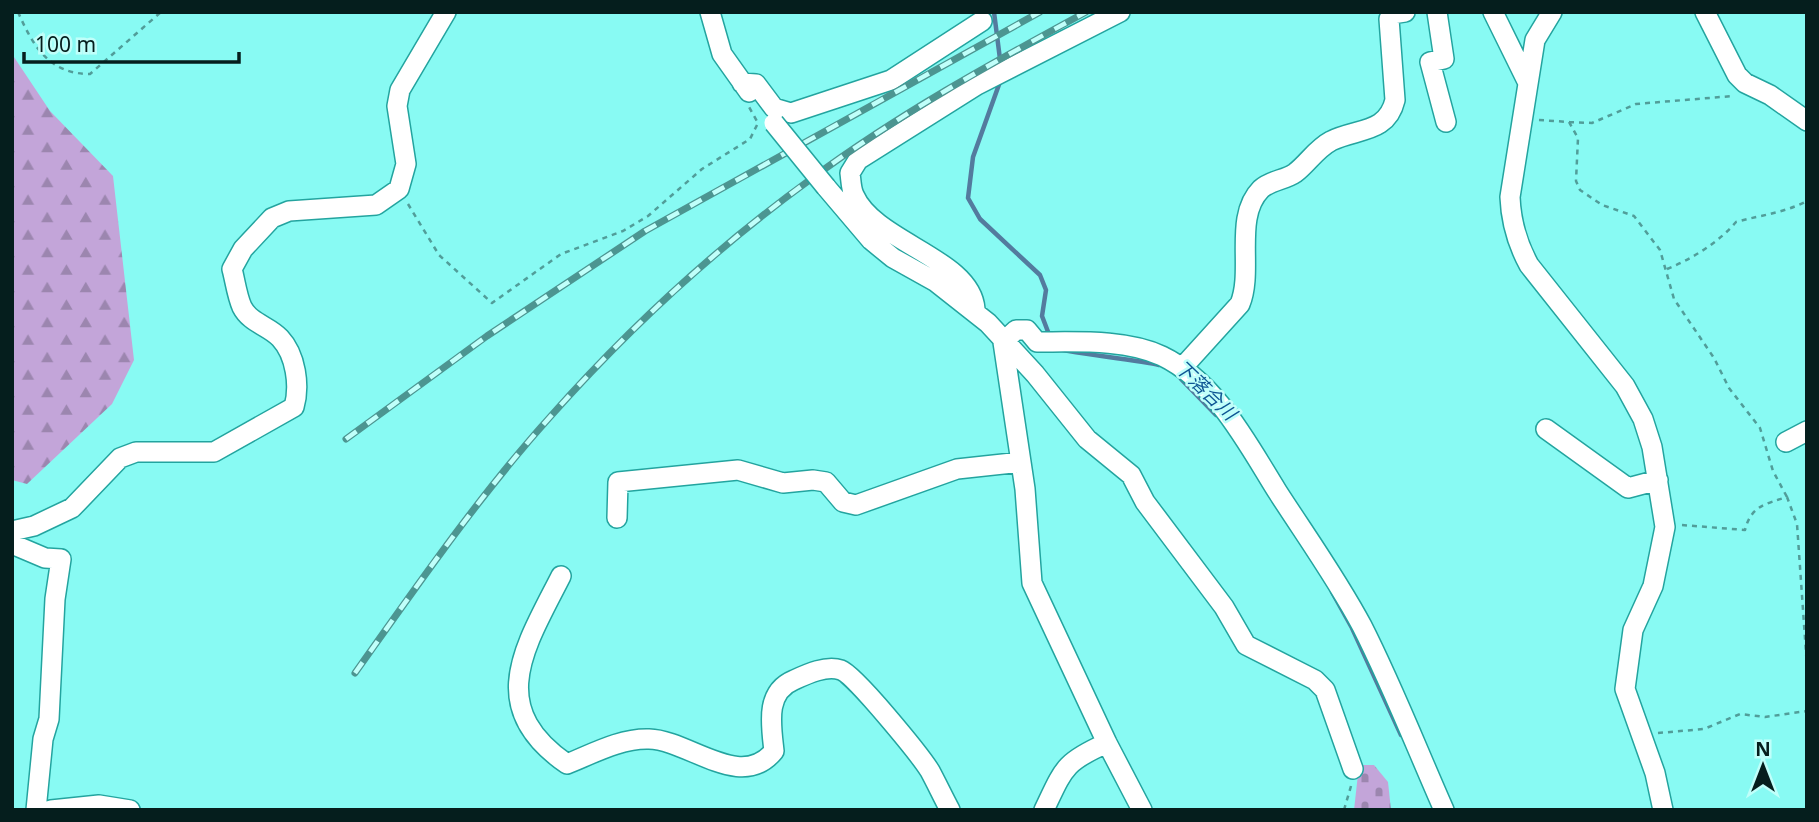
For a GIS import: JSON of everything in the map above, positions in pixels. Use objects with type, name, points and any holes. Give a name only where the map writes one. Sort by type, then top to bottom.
[{"type":"street","points":[[12,531],[34,526],[72,508],[120,458],[136,452],[214,452],[294,407],[298,395],[293,360],[280,338],[254,321],[242,306],[232,269],[243,249],[272,218],[289,211],[376,205],[399,189],[406,164],[397,106],[400,90],[427,40],[446,12]]},
{"type":"street","points":[[710,12],[722,54],[742,83],[871,240],[893,258],[936,282],[976,311],[1035,374],[1087,439],[1131,475],[1145,502],[1224,607],[1246,645],[1315,680],[1325,690],[1353,769]]},
{"type":"street","points":[[976,311],[968,289],[950,270],[904,242],[865,211],[854,195],[850,173],[858,160],[993,76],[1120,12]]},
{"type":"street","points":[[1182,368],[1240,304],[1245,291],[1247,224],[1251,206],[1259,191],[1270,182],[1293,175],[1327,143],[1373,128],[1385,121],[1392,111],[1395,100],[1389,19],[1392,14],[1405,12]]},
{"type":"street","points":[[1437,12],[1444,58],[1430,62],[1446,122]]},
{"type":"street","points":[[1493,12],[1527,81]]},
{"type":"street","points":[[1552,12],[1535,40],[1510,197],[1518,243],[1530,265],[1625,386],[1643,419],[1658,480],[1665,527],[1653,586],[1633,630],[1625,689],[1655,773],[1663,810]]},
{"type":"street","points":[[1705,12],[1737,75],[1745,83],[1770,95],[1807,121]]},
{"type":"street","points":[[742,83],[756,83],[774,108],[791,113],[891,80],[982,21]]},
{"type":"street","points":[[1003,342],[1017,330],[1027,330],[1037,342],[1100,343],[1160,355],[1182,368],[1230,417],[1362,626],[1444,810]]},
{"type":"street","points":[[1003,342],[1021,462],[1032,583],[1107,743],[1143,810]]},
{"type":"street","points":[[1546,429],[1628,488],[1658,480]]},
{"type":"street","points":[[1786,442],[1807,431]]},
{"type":"street","points":[[617,518],[618,482],[738,470],[783,484],[813,480],[827,482],[843,502],[856,505],[957,470],[1021,462]]},
{"type":"street","points":[[12,544],[45,558],[61,559],[55,599],[49,719],[43,739],[36,810]]},
{"type":"street","points":[[561,576],[519,664],[516,690],[521,711],[531,732],[547,750],[567,764],[625,742],[649,738],[676,743],[719,763],[747,767],[767,760],[774,751],[771,721],[773,698],[784,684],[815,671],[840,670],[856,681],[928,769],[950,810]]},
{"type":"street","points":[[1044,810],[1062,771],[1074,757],[1107,743]]},
{"type":"street","points":[[51,810],[99,805],[130,810]]},
{"type":"path","points":[[18,12],[29,36],[48,62],[75,74],[90,74],[161,12]]},
{"type":"path","points":[[399,189],[439,255],[492,303],[561,254],[623,231],[648,216],[702,169],[750,139],[758,123],[742,96],[742,83]]},
{"type":"path","points":[[1522,119],[1592,122],[1636,104],[1732,97],[1745,83]]},
{"type":"path","points":[[1569,122],[1577,138],[1576,181],[1580,190],[1602,205],[1634,216],[1660,250],[1674,299],[1714,358],[1729,388],[1760,428],[1773,471],[1797,524],[1807,667]]},
{"type":"path","points":[[1667,269],[1688,261],[1702,248],[1728,234],[1737,222],[1769,213],[1785,213],[1807,201]]},
{"type":"path","points":[[1665,527],[1685,525],[1745,530],[1749,516],[1756,507],[1787,497]]},
{"type":"path","points":[[1641,737],[1704,730],[1740,714],[1765,717],[1807,710]]},
{"type":"path","points":[[1344,810],[1353,769]]},
{"type":"green space","points":[[12,54],[50,111],[113,176],[134,360],[112,404],[27,484],[12,480]]},
{"type":"green space","points":[[1359,765],[1374,765],[1388,782],[1391,810],[1354,810]]},
{"type":"waterway","points":[[994,12],[1001,67]]},
{"type":"waterway","name":"下落合川","points":[[1001,79],[973,157],[968,198],[980,219],[1040,275],[1046,290],[1042,316],[1050,337]]},
{"type":"waterway","name":"下落合川","points":[[1055,348],[1159,365]]},
{"type":"waterway","name":"下落合川","points":[[1181,379],[1216,415]]},
{"type":"waterway","name":"下落合川","points":[[1332,592],[1352,628],[1401,735]]},
{"type":"railway","points":[[346,439],[487,336],[645,231],[1040,12]]},
{"type":"railway","points":[[355,673],[449,542],[523,447],[610,352],[707,261],[776,205],[877,133],[1086,12]]}]
